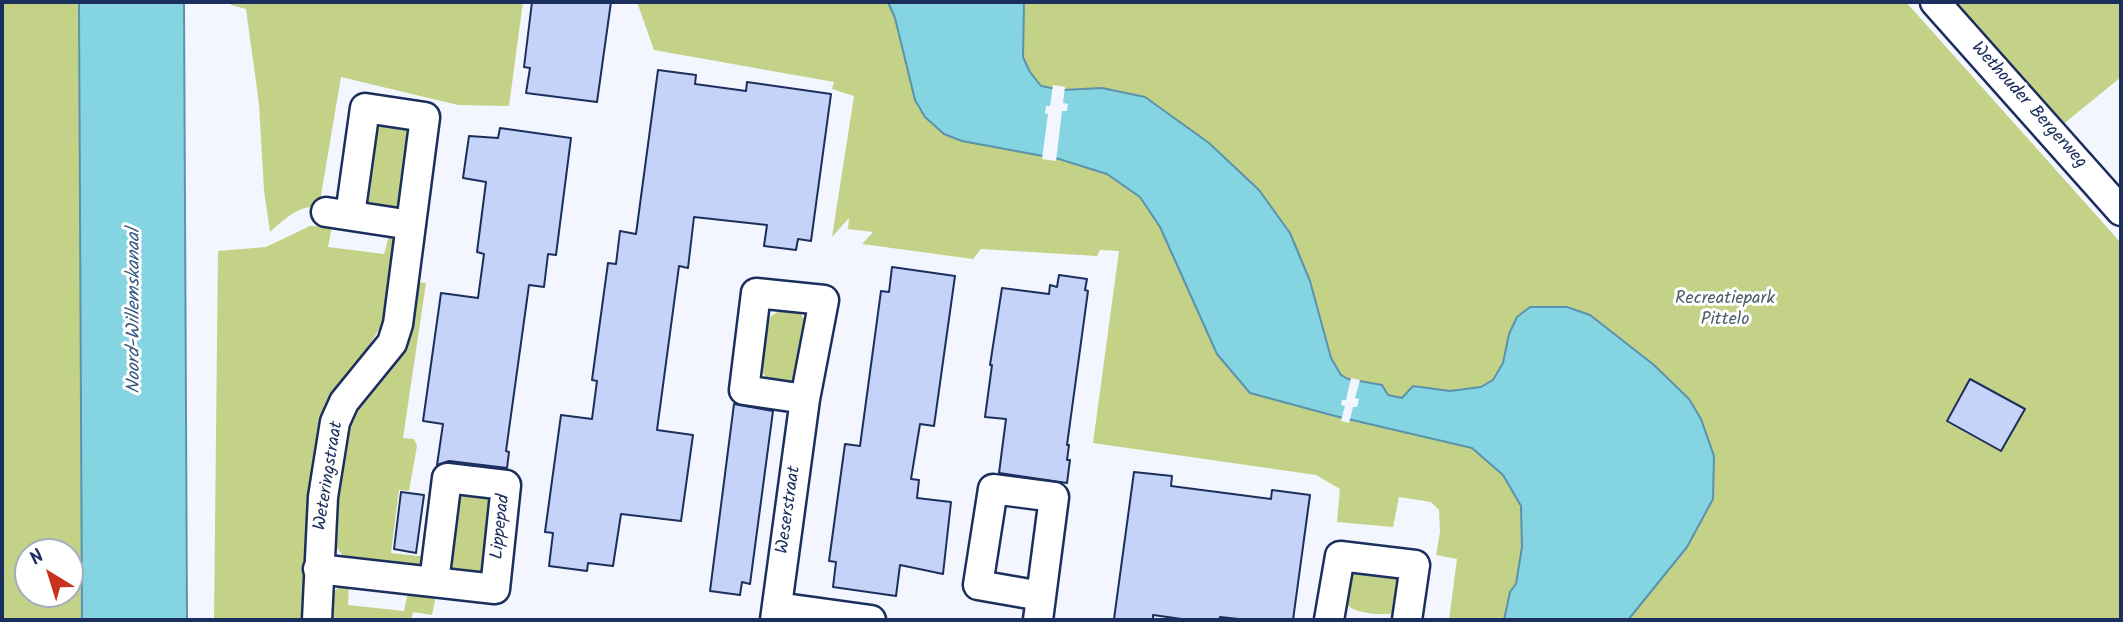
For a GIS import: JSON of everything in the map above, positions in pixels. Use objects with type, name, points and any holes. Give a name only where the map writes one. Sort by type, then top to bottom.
[{"type":"street","name":"Wethouder Bergerweg","points":[[1935,2],[2121,211]]},
{"type":"street","name":"Weteringstraat","points":[[317,620],[323,497],[335,422],[344,402],[392,343],[398,324],[411,225],[425,117],[365,108],[338,214],[411,225]]},
{"type":"street","name":"Weserstraat","points":[[776,614],[805,399]]},
{"type":"street","points":[[1329,620],[1340,556],[1415,565],[1407,620]]},
{"type":"street","points":[[318,569],[435,582]]},
{"type":"street","points":[[776,614],[871,620]]},
{"type":"green space","points":[[2,2],[79,2],[82,538],[14,538],[14,608],[82,608],[82,620],[2,620]]},
{"type":"green space","points":[[231,2],[523,2],[509,106],[458,105],[341,77],[319,207],[298,211],[270,232],[264,190],[259,104],[246,9],[231,5]]},
{"type":"green space","name":"Recreatiepark Pittelo","points":[[637,2],[1906,2],[2121,243],[2121,620],[1449,620],[1457,559],[1436,555],[1440,532],[1439,510],[1431,502],[1399,497],[1393,527],[1337,522],[1340,489],[1316,475],[1093,443],[1119,251],[1100,250],[1097,256],[981,249],[973,259],[862,244],[873,232],[848,229],[849,218],[832,237],[854,96],[832,89],[834,82],[654,50]]},
{"type":"green space","points":[[1951,2],[2121,2],[2121,77],[2061,126]]},
{"type":"green space","points":[[382,124],[412,129],[400,208],[395,210],[371,206],[365,198],[373,135]]},
{"type":"green space","points":[[310,226],[332,226],[328,247],[384,254],[390,232],[395,235],[400,241],[388,315],[332,405],[312,620],[214,620],[218,251],[266,247]]},
{"type":"green space","points":[[416,282],[426,283],[403,438],[414,439],[417,446],[409,491],[399,490],[391,553],[428,557],[421,569],[346,560],[334,544],[333,535],[346,428]]},
{"type":"green space","points":[[780,310],[799,313],[806,324],[795,384],[767,380],[760,367],[770,317]]},
{"type":"green space","points":[[469,492],[487,494],[495,499],[486,570],[481,576],[454,572],[450,564],[455,505]]},
{"type":"green space","points":[[1351,571],[1404,577],[1399,611],[1372,614],[1350,607],[1345,597]]},
{"type":"green space","points":[[349,582],[348,605],[404,611],[408,592],[436,596],[432,615],[413,612],[411,620],[329,620],[334,592]]},
{"type":"water","name":"Noord-Willemskanaal","points":[[79,2],[184,2],[187,620],[82,620],[84,538],[82,538]]},
{"type":"water","points":[[888,2],[1024,2],[1023,57],[1041,86],[1062,90],[1102,88],[1145,97],[1209,143],[1259,190],[1290,233],[1310,281],[1331,358],[1341,375],[1348,379],[1382,385],[1388,395],[1402,398],[1413,386],[1450,391],[1481,387],[1493,380],[1503,363],[1509,334],[1517,317],[1530,307],[1567,307],[1590,315],[1654,365],[1689,399],[1701,419],[1714,456],[1713,499],[1687,547],[1628,620],[1504,620],[1510,592],[1516,584],[1522,547],[1521,506],[1503,475],[1472,448],[1250,393],[1217,354],[1160,227],[1140,197],[1107,174],[1059,159],[962,141],[944,134],[925,117],[915,100],[895,18]]},
{"type":"pier","points":[[1053,85],[1065,87],[1063,103],[1068,104],[1067,111],[1062,111],[1056,161],[1042,159],[1048,114],[1045,113],[1046,106],[1050,106]]},
{"type":"pier","points":[[1351,378],[1360,380],[1355,398],[1359,399],[1357,407],[1353,407],[1349,423],[1341,421],[1345,406],[1341,405],[1342,400],[1346,400]]},
{"type":"building","points":[[532,2],[611,2],[597,102],[526,93],[530,68],[524,67]]},
{"type":"building","points":[[658,70],[696,75],[695,84],[746,91],[747,82],[831,94],[811,241],[798,239],[796,250],[764,246],[767,225],[694,217],[688,268],[679,266],[657,430],[693,435],[681,521],[621,514],[613,566],[588,563],[587,571],[549,566],[553,533],[545,532],[561,415],[592,419],[597,381],[592,380],[608,263],[616,264],[620,231],[636,234]]},
{"type":"building","points":[[500,128],[571,138],[556,255],[548,254],[544,287],[529,285],[506,451],[509,452],[507,468],[449,461],[437,465],[443,424],[423,421],[441,293],[478,298],[484,254],[477,252],[486,182],[463,178],[469,136],[498,138]]},
{"type":"building","points":[[892,267],[955,276],[934,426],[920,424],[911,479],[919,480],[917,498],[951,502],[943,574],[900,565],[896,596],[833,587],[836,562],[829,561],[845,444],[860,446],[881,291],[889,292]]},
{"type":"building","points":[[1059,275],[1087,279],[1085,290],[1088,291],[1067,445],[1067,460],[1070,460],[1067,483],[999,473],[1006,419],[985,417],[1002,288],[1049,294],[1050,285],[1057,287]]},
{"type":"building","points":[[1970,379],[2025,409],[2001,451],[1947,421]]},
{"type":"building","points":[[734,404],[773,411],[750,584],[742,582],[740,595],[710,591]]},
{"type":"building","points":[[1134,472],[1172,476],[1171,486],[1271,499],[1272,490],[1310,495],[1293,620],[1220,617],[1219,620],[1189,620],[1153,615],[1153,620],[1114,619]]},
{"type":"building","points":[[401,492],[424,495],[416,553],[394,549]]}]
